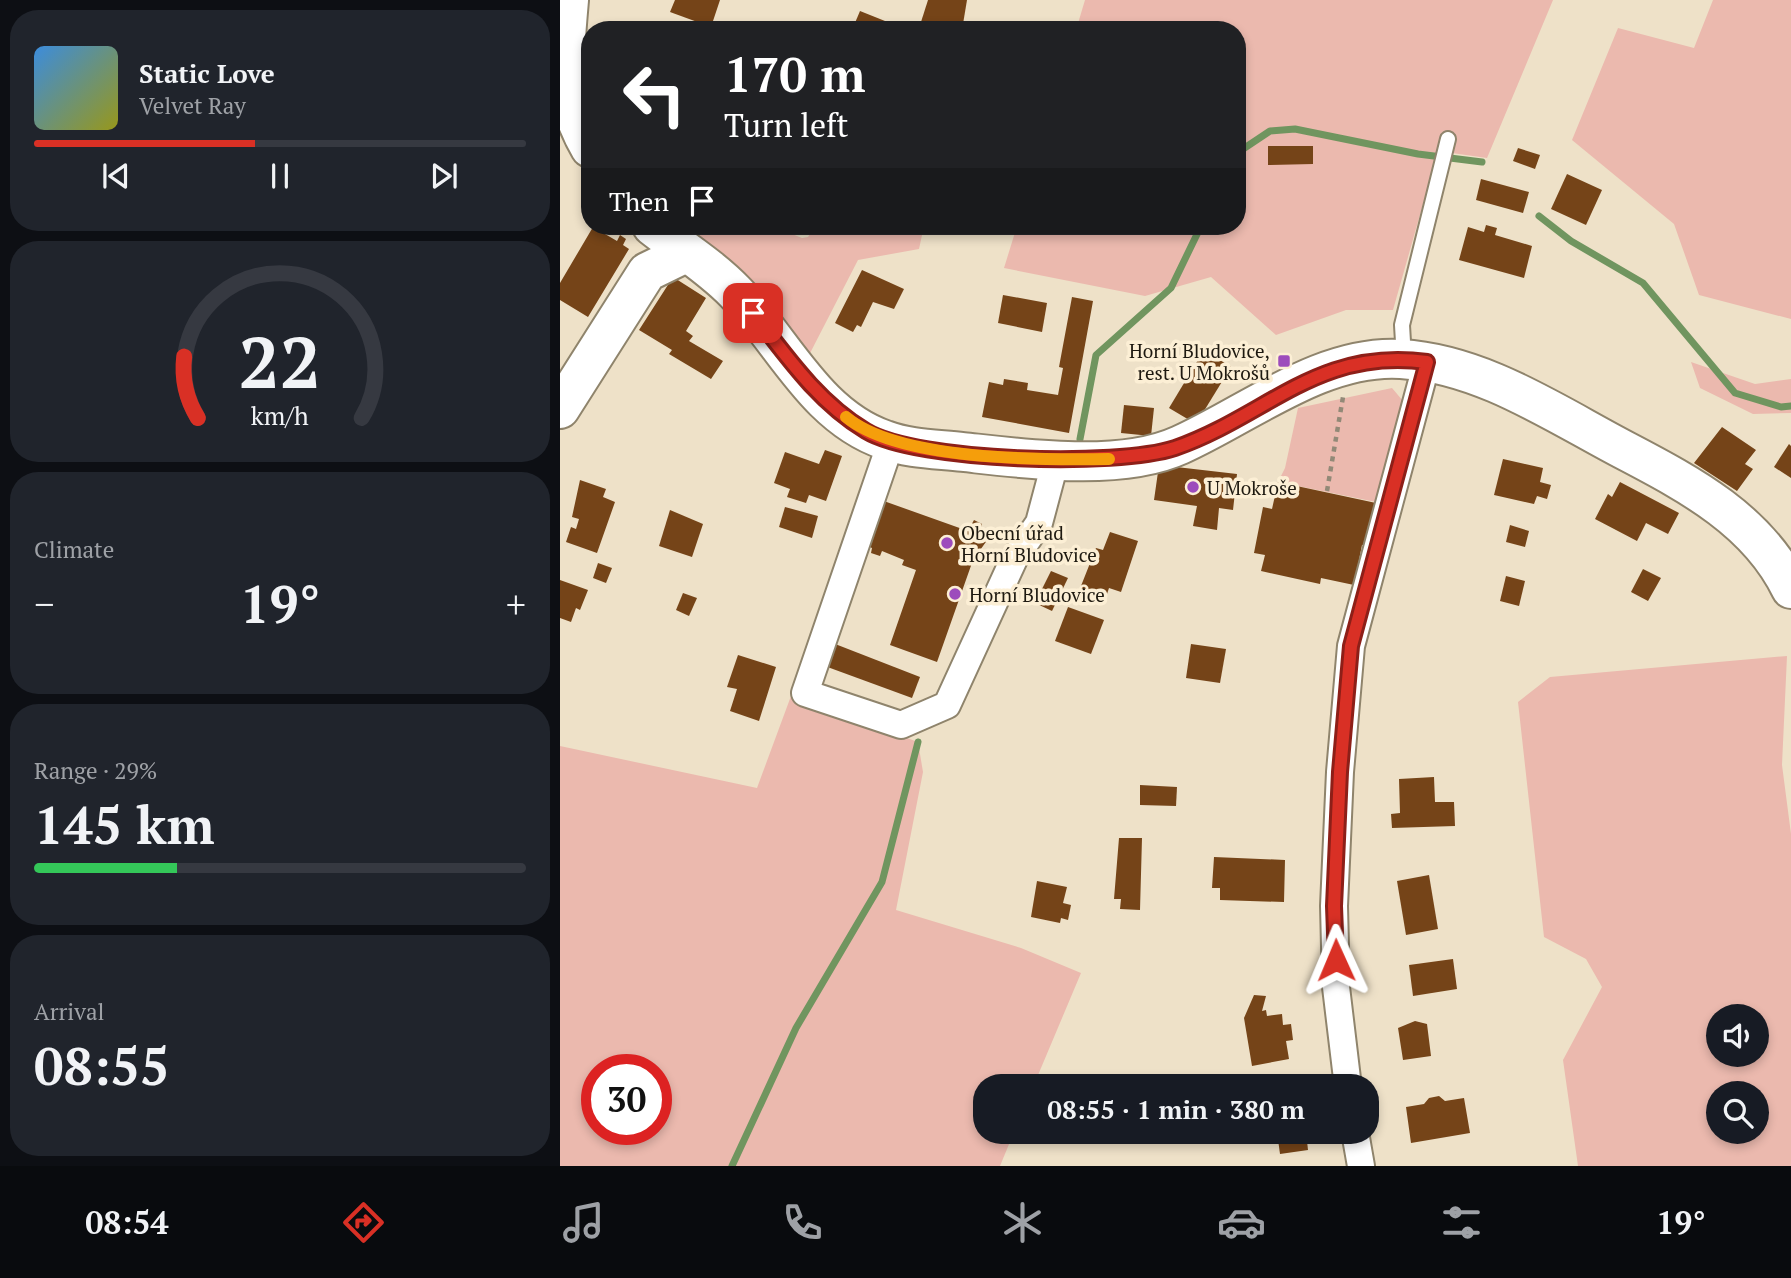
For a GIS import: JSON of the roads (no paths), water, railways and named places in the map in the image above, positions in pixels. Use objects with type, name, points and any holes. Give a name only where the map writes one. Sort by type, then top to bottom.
[{"type":"street","points":[[569,0],[563,52],[565,81],[581,131]]},
{"type":"street","points":[[663,235],[738,295],[802,376],[827,401],[869,433],[891,442],[1016,458],[1126,458],[1176,447],[1286,390],[1343,368],[1380,360],[1415,360],[1487,379],[1655,467],[1742,522],[1777,561],[1791,589]]},
{"type":"street","points":[[560,409],[647,272],[686,253]]},
{"type":"street","points":[[1346,1074],[1336,987],[1334,906],[1340,772],[1351,646],[1415,360]]},
{"type":"street","points":[[891,442],[805,693],[901,725],[947,705],[1014,559],[1039,523],[1056,459]]},
{"type":"street","points":[[1357,1144],[1361,1166]]},
{"type":"lane","points":[[1415,360],[1402,326],[1447,145]]},
{"type":"waterway","points":[[1246,147],[1270,131],[1295,129],[1418,154],[1482,162]]},
{"type":"waterway","points":[[1539,216],[1571,241],[1643,283],[1735,393],[1781,407],[1791,406]]},
{"type":"waterway","points":[[1080,439],[1096,355],[1171,288],[1197,235]]},
{"type":"waterway","points":[[732,1166],[796,1028],[882,882],[918,742]]},
{"type":"place","name":"Horní Bludovice, rest. U Mokrošů","points":[[1284,361]]},
{"type":"place","name":"U Mokroše","points":[[1193,487]]},
{"type":"place","name":"Obecní úřad Horní Bludovice","points":[[947,543]]},
{"type":"place","name":"Horní Bludovice","points":[[955,594]]}]
